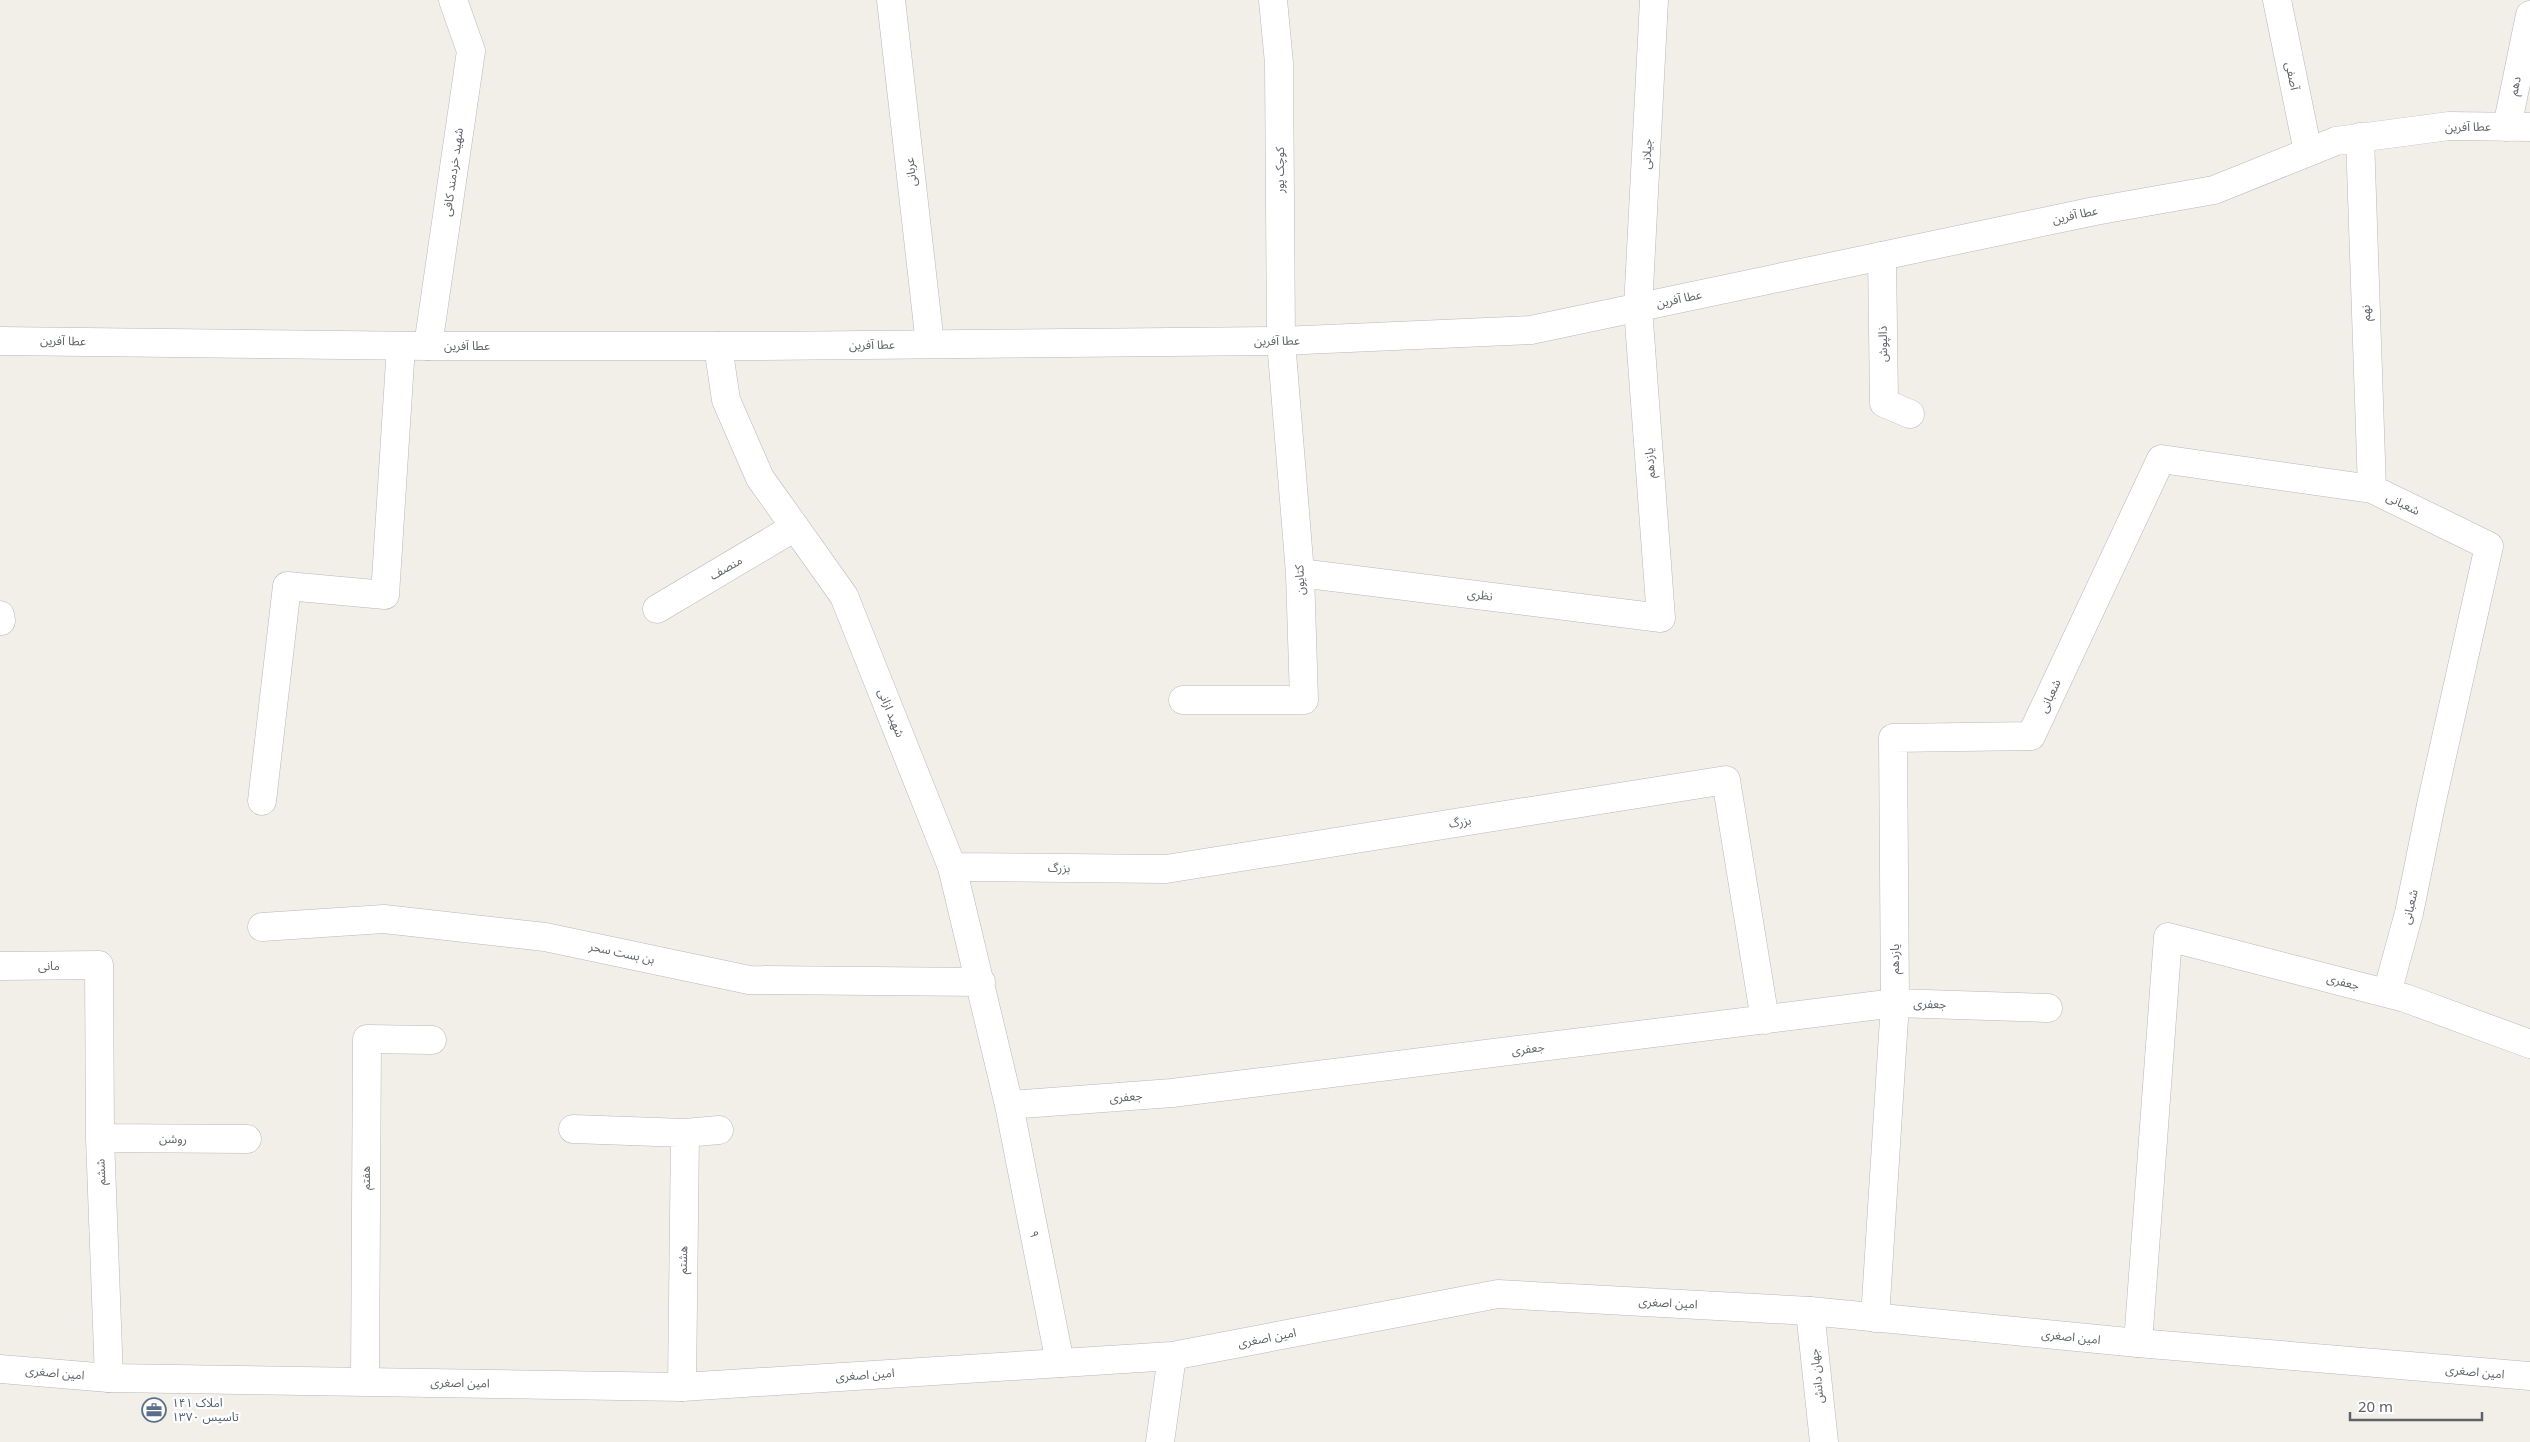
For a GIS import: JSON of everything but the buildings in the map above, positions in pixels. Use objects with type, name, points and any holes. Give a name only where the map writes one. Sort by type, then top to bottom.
[{"type":"street","name":"شهید خردمند کافی","points":[[428,346],[471,51],[453,0]]},
{"type":"street","name":"عربانی","points":[[891,0],[930,344]]},
{"type":"street","name":"کوچک پور","points":[[1273,0],[1279,63],[1281,341]]},
{"type":"street","name":"جیلانی","points":[[1638,308],[1654,0]]},
{"type":"street","name":"آصفی","points":[[2277,0],[2308,152]]},
{"type":"street","name":"دهم","points":[[2518,127],[2530,15]]},
{"type":"street","name":"عطا آفرین","points":[[0,341],[401,346],[718,346],[1281,341],[1531,330],[2095,211],[2214,190],[2336,141],[2448,126],[2518,127]]},
{"type":"street","name":"نهم","points":[[2360,137],[2372,489]]},
{"type":"street","name":"ذالپوش","points":[[1882,256],[1884,403],[1910,414]]},
{"type":"street","name":"یازدهم","points":[[1638,308],[1661,618]]},
{"type":"street","name":"کتایون","points":[[1183,700],[1304,700],[1300,573],[1281,341]]},
{"type":"street","points":[[262,801],[287,586],[385,596],[401,346]]},
{"type":"street","name":"شهید ازانی","points":[[718,346],[726,400],[760,478],[844,596],[952,867],[1009,1105]]},
{"type":"street","name":"شعبانی","points":[[2031,736],[2161,459],[2372,489],[2489,546],[2430,805],[2409,913],[2387,993]]},
{"type":"street","name":"منصف","points":[[657,609],[795,528]]},
{"type":"street","name":"نظری","points":[[1300,573],[1661,618]]},
{"type":"street","name":"یازدهم","points":[[1875,1318],[1895,1003],[1894,738],[2031,736]]},
{"type":"street","name":"بزرگ","points":[[952,867],[1166,869],[1726,780],[1765,1020]]},
{"type":"street","name":"بن بست سحر","points":[[262,927],[384,919],[545,937],[749,980],[981,982]]},
{"type":"street","name":"جعفری","points":[[2138,1343],[2168,937],[2387,993],[2530,1044]]},
{"type":"street","name":"مانی","points":[[0,966],[99,965]]},
{"type":"street","name":"ششم","points":[[99,965],[100,1138],[109,1378]]},
{"type":"street","name":"جعفری","points":[[1009,1105],[1172,1093],[1895,1003],[2048,1008]]},
{"type":"street","name":"هفتم","points":[[365,1382],[367,1039],[432,1040]]},
{"type":"street","name":"۹","points":[[1009,1105],[1060,1363]]},
{"type":"street","points":[[573,1129],[684,1133],[719,1130]]},
{"type":"street","name":"هشتم","points":[[682,1387],[684,1133]]},
{"type":"street","name":"روشن","points":[[100,1138],[246,1140]]},
{"type":"street","name":"امین اصغری","points":[[0,1369],[109,1378],[682,1387],[1172,1356],[1498,1294],[1810,1311],[2138,1343],[2530,1376]]},
{"type":"street","name":"جهان دانش","points":[[1810,1311],[1824,1442]]},
{"type":"street","points":[[1160,1442],[1172,1356]]},
{"type":"place","name":"املاک ۱۴۱ تاسیس ۱۳۷۰","points":[[154,1410]]}]
